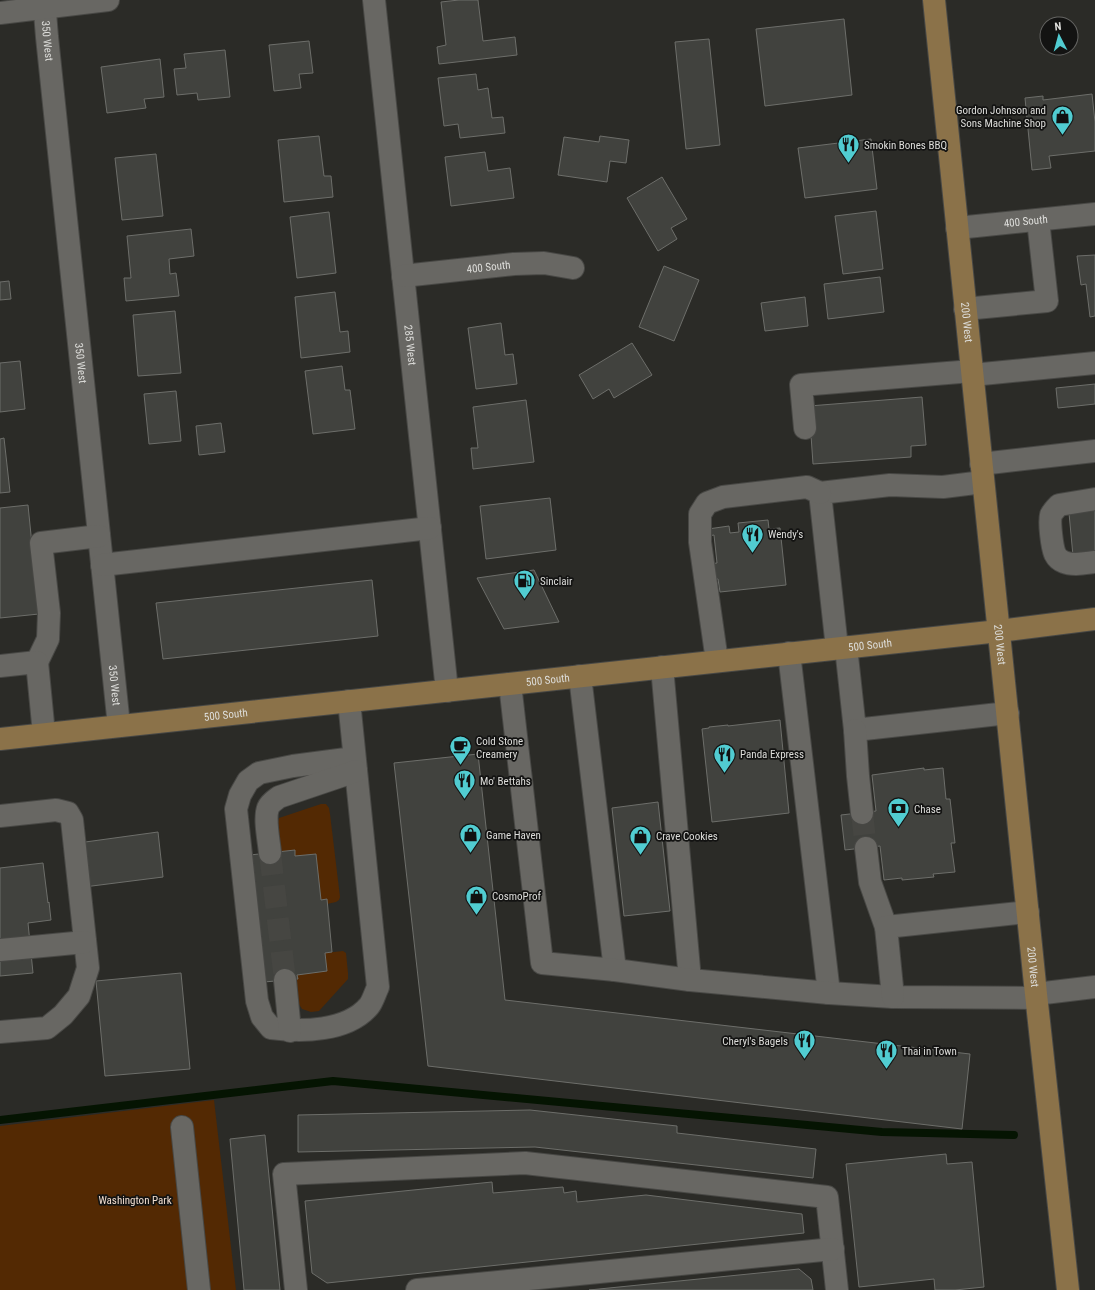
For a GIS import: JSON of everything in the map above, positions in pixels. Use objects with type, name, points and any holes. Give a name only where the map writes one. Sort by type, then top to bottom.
[{"type":"main road","name":"200 West","points":[[934,0],[1036,996],[1068,1290]]},
{"type":"main road","name":"500 South","points":[[0,739],[999,631],[1095,619]]},
{"type":"street","points":[[0,13],[45,4],[108,0]]},
{"type":"street","name":"285 West","points":[[374,0],[447,691]]},
{"type":"street","name":"350 West","points":[[45,4],[119,726]]},
{"type":"street","name":"400 South","points":[[957,228],[1095,214]]},
{"type":"street","points":[[965,309],[1047,301],[1038,220]]},
{"type":"street","name":"400 South","points":[[403,276],[514,264],[544,264],[574,268]]},
{"type":"street","points":[[805,428],[801,385],[1095,363]]},
{"type":"street","points":[[717,661],[700,542],[700,514],[707,503],[723,497],[807,487],[820,492],[890,485],[943,487],[982,473],[1095,451]]},
{"type":"street","points":[[820,492],[841,648],[855,730],[862,813]]},
{"type":"street","points":[[1095,499],[1059,505],[1051,515],[1050,521],[1053,546],[1055,554],[1059,560],[1073,564],[1095,562]]},
{"type":"street","points":[[102,566],[430,528]]},
{"type":"street","points":[[44,734],[36,662],[48,639],[49,613],[41,543],[99,536]]},
{"type":"street","points":[[789,653],[829,993]]},
{"type":"street","points":[[0,666],[36,662]]},
{"type":"street","points":[[662,667],[690,980]]},
{"type":"street","points":[[580,676],[615,970]]},
{"type":"street","points":[[510,684],[542,963],[615,970],[690,980],[829,993],[893,997],[1036,996],[1095,987]]},
{"type":"street","points":[[349,701],[378,987],[370,1006],[356,1018],[333,1027],[290,1031],[271,1028],[262,1017],[257,1001],[236,809],[240,795],[248,781],[259,773],[293,766],[355,764]]},
{"type":"street","points":[[855,730],[1008,713]]},
{"type":"street","points":[[270,853],[267,818],[268,809],[272,802],[279,797],[355,764]]},
{"type":"street","points":[[0,816],[56,810],[68,813],[72,820],[88,968],[79,996],[63,1015],[47,1028],[0,1032]]},
{"type":"street","points":[[866,848],[870,882],[886,927],[893,997]]},
{"type":"street","points":[[886,927],[1028,912]]},
{"type":"street","points":[[0,950],[85,942]]},
{"type":"street","points":[[284,980],[290,1031]]},
{"type":"street","points":[[182,1127],[199,1290]]},
{"type":"street","points":[[296,1290],[284,1174],[525,1163],[827,1197],[837,1290]]},
{"type":"street","points":[[417,1290],[833,1249]]},
{"type":"green space","points":[[321,804],[326,804],[329,808],[340,897],[336,902],[327,904],[326,899],[321,900],[316,854],[295,856],[295,850],[281,852],[278,822],[279,818]]},
{"type":"green space","points":[[343,951],[346,953],[348,979],[319,1011],[311,1012],[302,1009],[297,1001],[294,979],[298,979],[297,975],[327,971],[325,953]]},
{"type":"green space","name":"Washington Park","points":[[214,1100],[236,1290],[0,1290],[0,1126]]},
{"type":"building","points":[[478,0],[483,41],[515,37],[517,55],[439,64],[437,47],[446,45],[441,2]]},
{"type":"building","points":[[844,19],[852,95],[765,106],[756,29]]},
{"type":"building","points":[[709,39],[720,145],[686,149],[675,42]]},
{"type":"building","points":[[309,41],[313,73],[299,74],[301,88],[274,91],[269,45]]},
{"type":"building","points":[[225,50],[230,97],[198,100],[197,93],[177,95],[174,69],[186,68],[184,54]]},
{"type":"building","points":[[160,59],[164,97],[144,99],[146,108],[107,113],[101,67]]},
{"type":"building","points":[[476,74],[478,90],[488,88],[492,118],[503,117],[505,133],[460,138],[458,124],[444,126],[438,78]]},
{"type":"building","name":"Gordon Johnson and Sons Machine Shop","points":[[1092,94],[1095,122],[1095,151],[1049,156],[1051,168],[1032,170],[1025,98],[1043,96],[1043,100]]},
{"type":"building","points":[[319,136],[324,176],[331,176],[333,197],[284,202],[278,140]]},
{"type":"building","points":[[600,136],[629,140],[626,163],[610,161],[607,182],[558,175],[564,137],[599,142]]},
{"type":"building","points":[[871,139],[877,189],[805,198],[798,148]]},
{"type":"building","points":[[485,152],[488,171],[510,168],[514,198],[451,206],[445,157]]},
{"type":"building","points":[[156,154],[163,216],[122,220],[115,158]]},
{"type":"building","points":[[662,177],[687,219],[671,228],[677,239],[658,251],[627,198]]},
{"type":"building","points":[[876,211],[883,269],[843,274],[835,216]]},
{"type":"building","points":[[329,212],[336,273],[297,278],[290,217]]},
{"type":"building","points":[[191,229],[194,256],[169,259],[170,274],[176,273],[179,296],[126,301],[124,278],[131,278],[127,236]]},
{"type":"building","points":[[1095,255],[1095,316],[1090,317],[1086,284],[1081,285],[1077,256]]},
{"type":"building","points":[[664,266],[699,280],[674,341],[639,327]]},
{"type":"building","points":[[880,277],[884,312],[828,319],[824,284]]},
{"type":"building","points":[[9,281],[11,299],[0,300],[0,282]]},
{"type":"building","points":[[335,292],[340,332],[348,331],[350,352],[301,358],[295,297]]},
{"type":"building","points":[[805,297],[808,326],[765,331],[761,303]]},
{"type":"building","points":[[175,311],[181,373],[138,376],[133,315]]},
{"type":"building","points":[[501,323],[505,355],[513,354],[517,384],[476,389],[468,328]]},
{"type":"building","points":[[632,343],[652,375],[614,398],[609,389],[593,399],[579,375]]},
{"type":"building","points":[[20,361],[25,409],[0,412],[0,363]]},
{"type":"building","points":[[342,366],[345,390],[350,390],[355,429],[313,434],[305,371]]},
{"type":"building","points":[[1095,384],[1095,404],[1058,408],[1056,388]]},
{"type":"building","points":[[176,391],[181,441],[149,444],[144,394]]},
{"type":"building","points":[[922,397],[926,445],[911,446],[911,457],[813,464],[809,406]]},
{"type":"building","points":[[526,400],[534,462],[473,469],[471,448],[478,448],[473,407]]},
{"type":"building","points":[[221,423],[225,452],[199,455],[196,426]]},
{"type":"building","points":[[4,438],[10,492],[0,493],[0,439]]},
{"type":"building","points":[[550,498],[556,550],[486,559],[480,506]]},
{"type":"building","points":[[28,505],[39,614],[0,618],[0,508]]},
{"type":"building","points":[[1095,510],[1095,553],[1073,556],[1069,513]]},
{"type":"building","points":[[768,520],[769,529],[780,528],[786,585],[720,592],[718,579],[712,579],[710,564],[717,563],[714,535],[708,536],[708,529],[729,526],[730,533],[739,532],[738,523]]},
{"type":"building","points":[[534,570],[559,622],[504,629],[477,578]]},
{"type":"building","points":[[372,580],[378,636],[163,659],[156,603]]},
{"type":"building","points":[[780,720],[789,813],[712,822],[702,729]]},
{"type":"building","points":[[478,754],[505,1000],[970,1054],[962,1129],[428,1066],[394,763]]},
{"type":"building","name":"Chase","points":[[924,768],[924,770],[943,768],[946,799],[950,799],[955,843],[951,843],[955,872],[933,874],[934,877],[884,880],[880,846],[845,850],[841,815],[876,811],[872,775]]},
{"type":"building","points":[[658,802],[670,911],[624,916],[612,808]]},
{"type":"building","points":[[158,832],[163,877],[84,887],[78,843]]},
{"type":"building","points":[[295,850],[295,856],[316,854],[321,900],[327,899],[332,952],[325,953],[327,971],[297,975],[298,979],[264,982],[250,855]]},
{"type":"building","points":[[43,863],[51,920],[28,923],[33,973],[0,976],[0,868]]},
{"type":"building","points":[[181,973],[190,1069],[105,1076],[96,981]]},
{"type":"building","points":[[530,1110],[677,1126],[677,1133],[816,1149],[813,1178],[535,1147],[298,1152],[298,1115]]},
{"type":"building","points":[[265,1135],[280,1290],[244,1290],[230,1139]]},
{"type":"building","points":[[946,1154],[947,1164],[972,1162],[984,1287],[955,1290],[935,1290],[934,1279],[859,1287],[846,1164]]},
{"type":"building","points":[[492,1182],[493,1193],[563,1187],[564,1193],[576,1191],[577,1202],[646,1195],[802,1214],[804,1233],[327,1283],[312,1273],[305,1201]]},
{"type":"building","points":[[799,1269],[811,1279],[813,1290],[589,1290]]},
{"type":"waterway","points":[[0,1120],[333,1081],[882,1132],[1014,1135]]},
{"type":"tunnel","points":[[862,813],[866,848]]},
{"type":"tunnel","points":[[270,853],[285,980]]},
{"type":"place","name":"Gordon Johnson and Sons Machine Shop","points":[[1062,136]]},
{"type":"place","name":"Smokin Bones BBQ","points":[[848,164]]},
{"type":"place","name":"Wendy's","points":[[752,554]]},
{"type":"place","name":"Sinclair","points":[[525,600]]},
{"type":"place","name":"Cold Stone Creamery","points":[[461,766]]},
{"type":"place","name":"Panda Express","points":[[724,774]]},
{"type":"place","name":"Mo' Bettahs","points":[[465,800]]},
{"type":"place","name":"Chase","points":[[898,828]]},
{"type":"place","name":"Game Haven","points":[[471,854]]},
{"type":"place","name":"Crave Cookies","points":[[641,856]]},
{"type":"place","name":"CosmoProf","points":[[476,916]]},
{"type":"place","name":"Cheryl's Bagels","points":[[804,1060]]},
{"type":"place","name":"Thai in Town","points":[[886,1070]]}]
